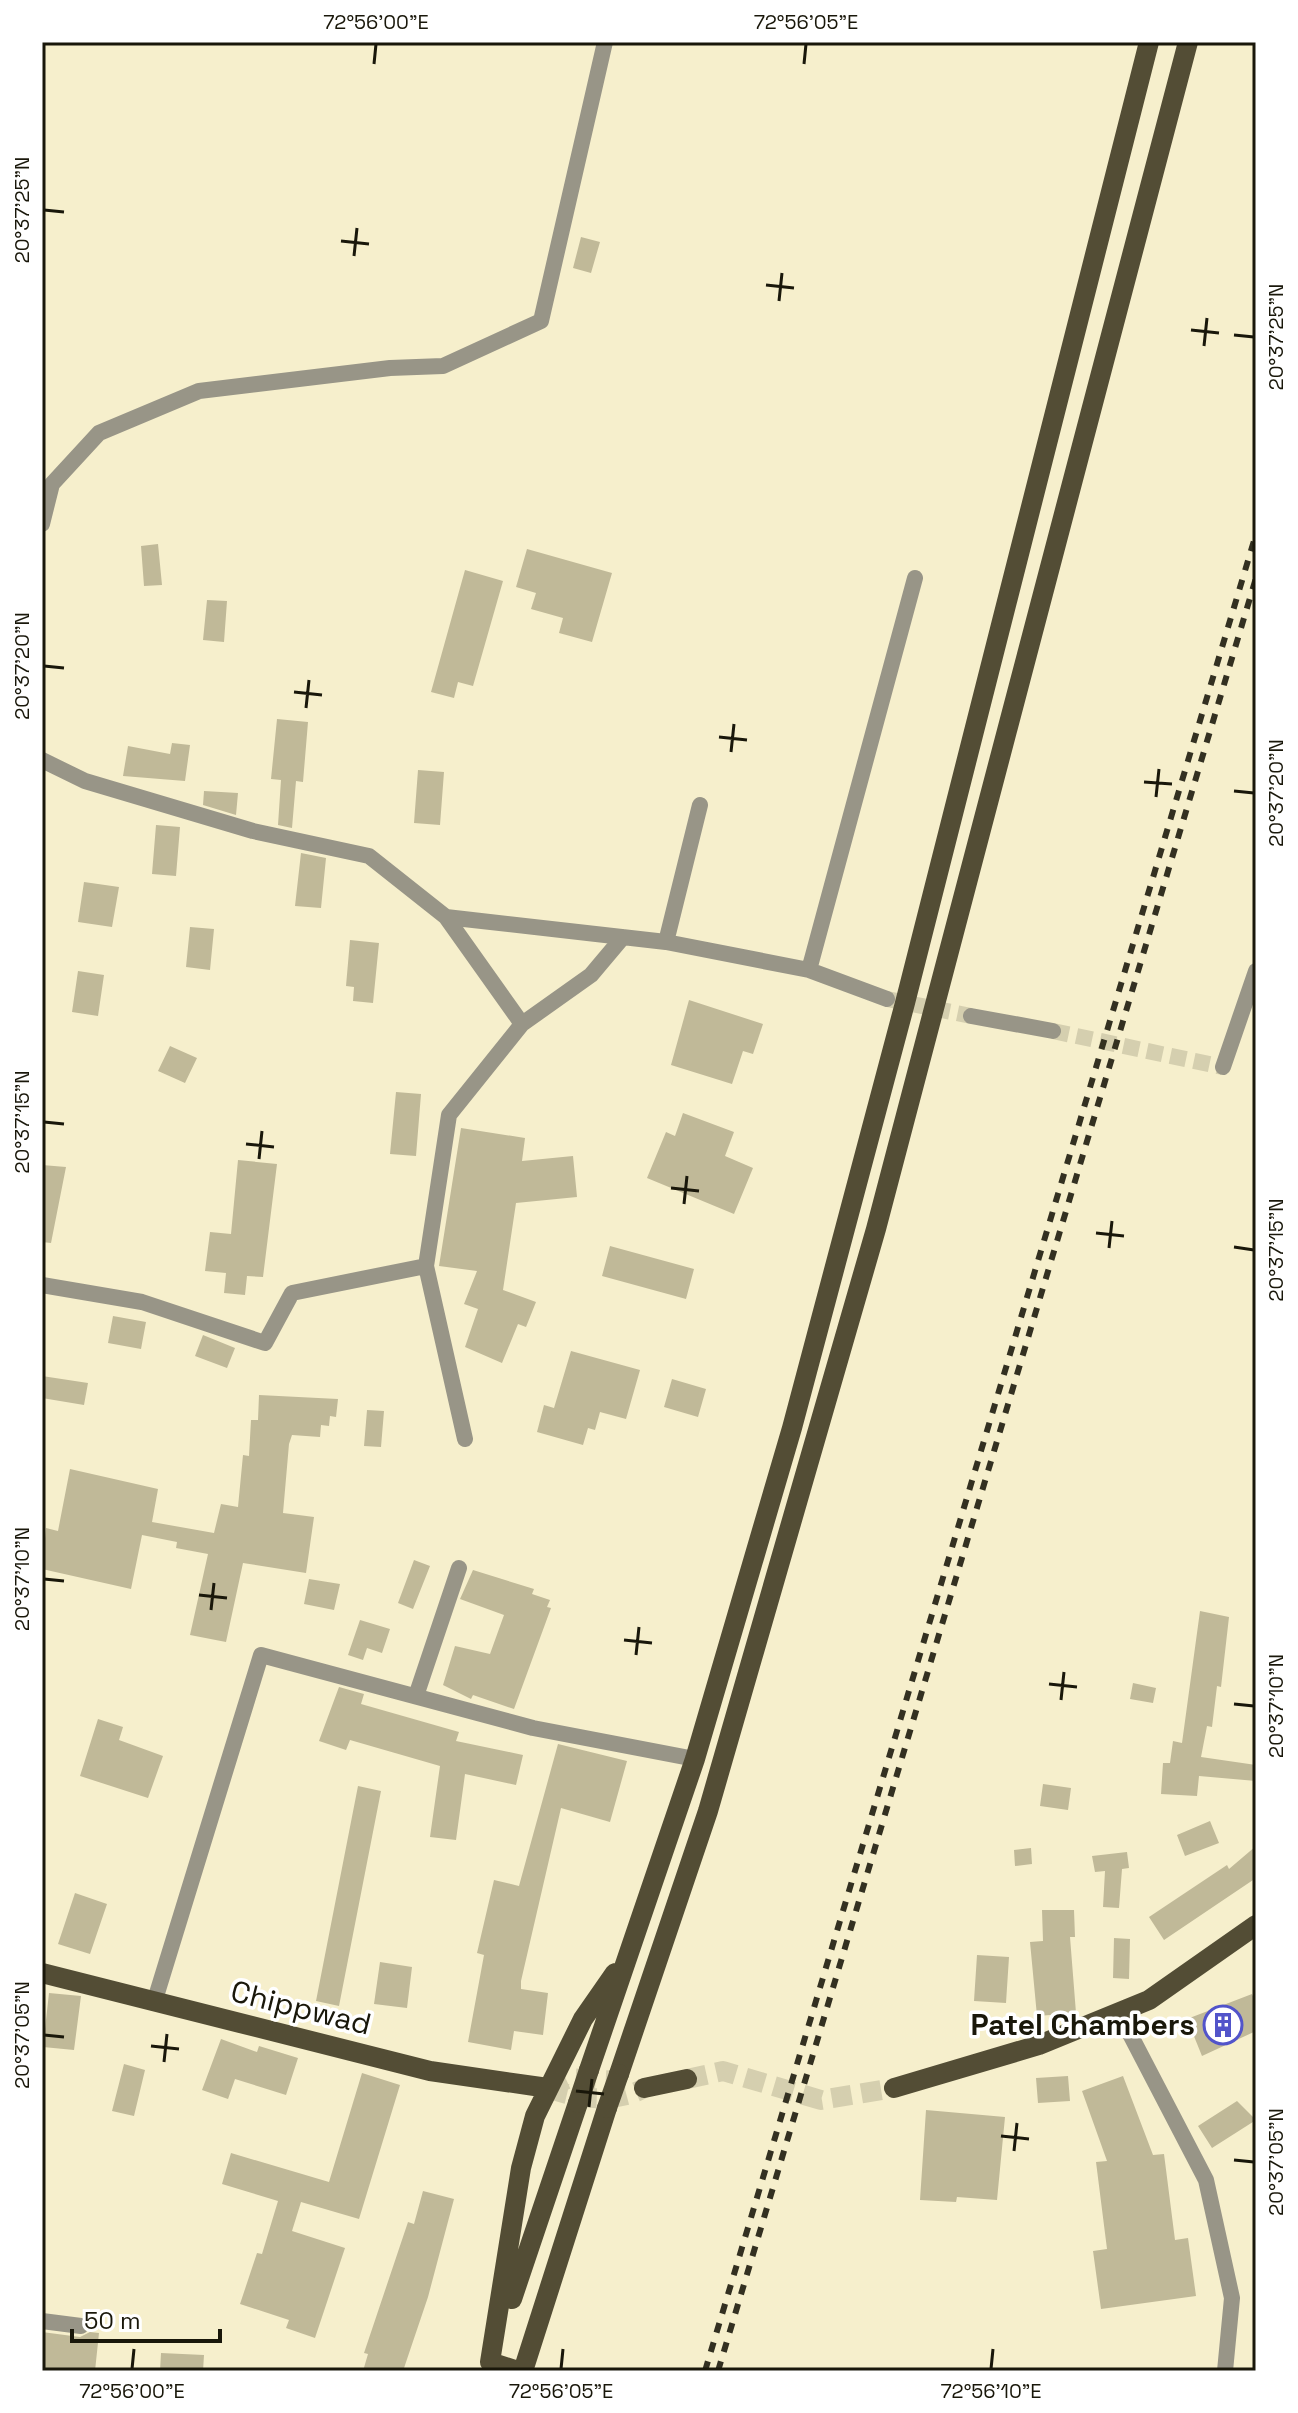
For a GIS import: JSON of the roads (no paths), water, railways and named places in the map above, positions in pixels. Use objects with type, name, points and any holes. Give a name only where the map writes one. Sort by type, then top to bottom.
[{"type":"main road","points":[[489,2366],[695,1759],[792,1428],[1149,42]]},
{"type":"main road","points":[[489,2366],[521,2371],[708,1811],[876,1229],[1188,42]]},
{"type":"main road","points":[[894,2088],[1039,2045],[1149,2000],[1256,1925]]},
{"type":"main road","points":[[630,1953],[656,1961]]},
{"type":"main road","points":[[489,2366],[521,2168],[535,2116],[583,2019],[630,1953]]},
{"type":"main road","name":"Chippwad","points":[[42,1973],[430,2071],[548,2088]]},
{"type":"main road","points":[[644,2088],[687,2079]]},
{"type":"street","points":[[42,524],[47,482],[99,433],[199,391],[390,368],[443,366],[541,321],[605,42]]},
{"type":"street","points":[[809,970],[915,578]]},
{"type":"street","points":[[42,760],[85,781],[237,826],[369,856],[446,917],[522,1024]]},
{"type":"street","points":[[666,942],[700,805]]},
{"type":"street","points":[[446,917],[666,942],[809,970],[887,999]]},
{"type":"street","points":[[465,1439],[426,1266],[449,1115],[522,1024],[591,975],[623,937]]},
{"type":"street","points":[[1223,1067],[1256,971]]},
{"type":"street","points":[[971,1016],[1053,1031]]},
{"type":"street","points":[[42,1285],[142,1302],[265,1343],[292,1293],[426,1266]]},
{"type":"street","points":[[416,1696],[459,1568]]},
{"type":"street","points":[[154,2003],[261,1655],[533,1728],[695,1759]]},
{"type":"street","points":[[1119,2013],[1206,2180],[1232,2298],[1225,2371]]},
{"type":"street","points":[[42,2321],[81,2326]]},
{"type":"tunnel","points":[[887,999],[971,1016]]},
{"type":"tunnel","points":[[1053,1031],[1223,1067]]},
{"type":"tunnel","points":[[687,2079],[723,2071],[821,2100],[894,2088]]},
{"type":"tunnel","points":[[548,2088],[569,2078],[634,2082]]},
{"type":"tunnel","points":[[548,2088],[596,2098],[622,2096],[644,2088]]},
{"type":"railway","points":[[705,2371],[1256,534]]},
{"type":"railway","points":[[718,2371],[1256,578]]},
{"type":"place","name":"Patel Chambers","points":[[1223,2025]]}]
